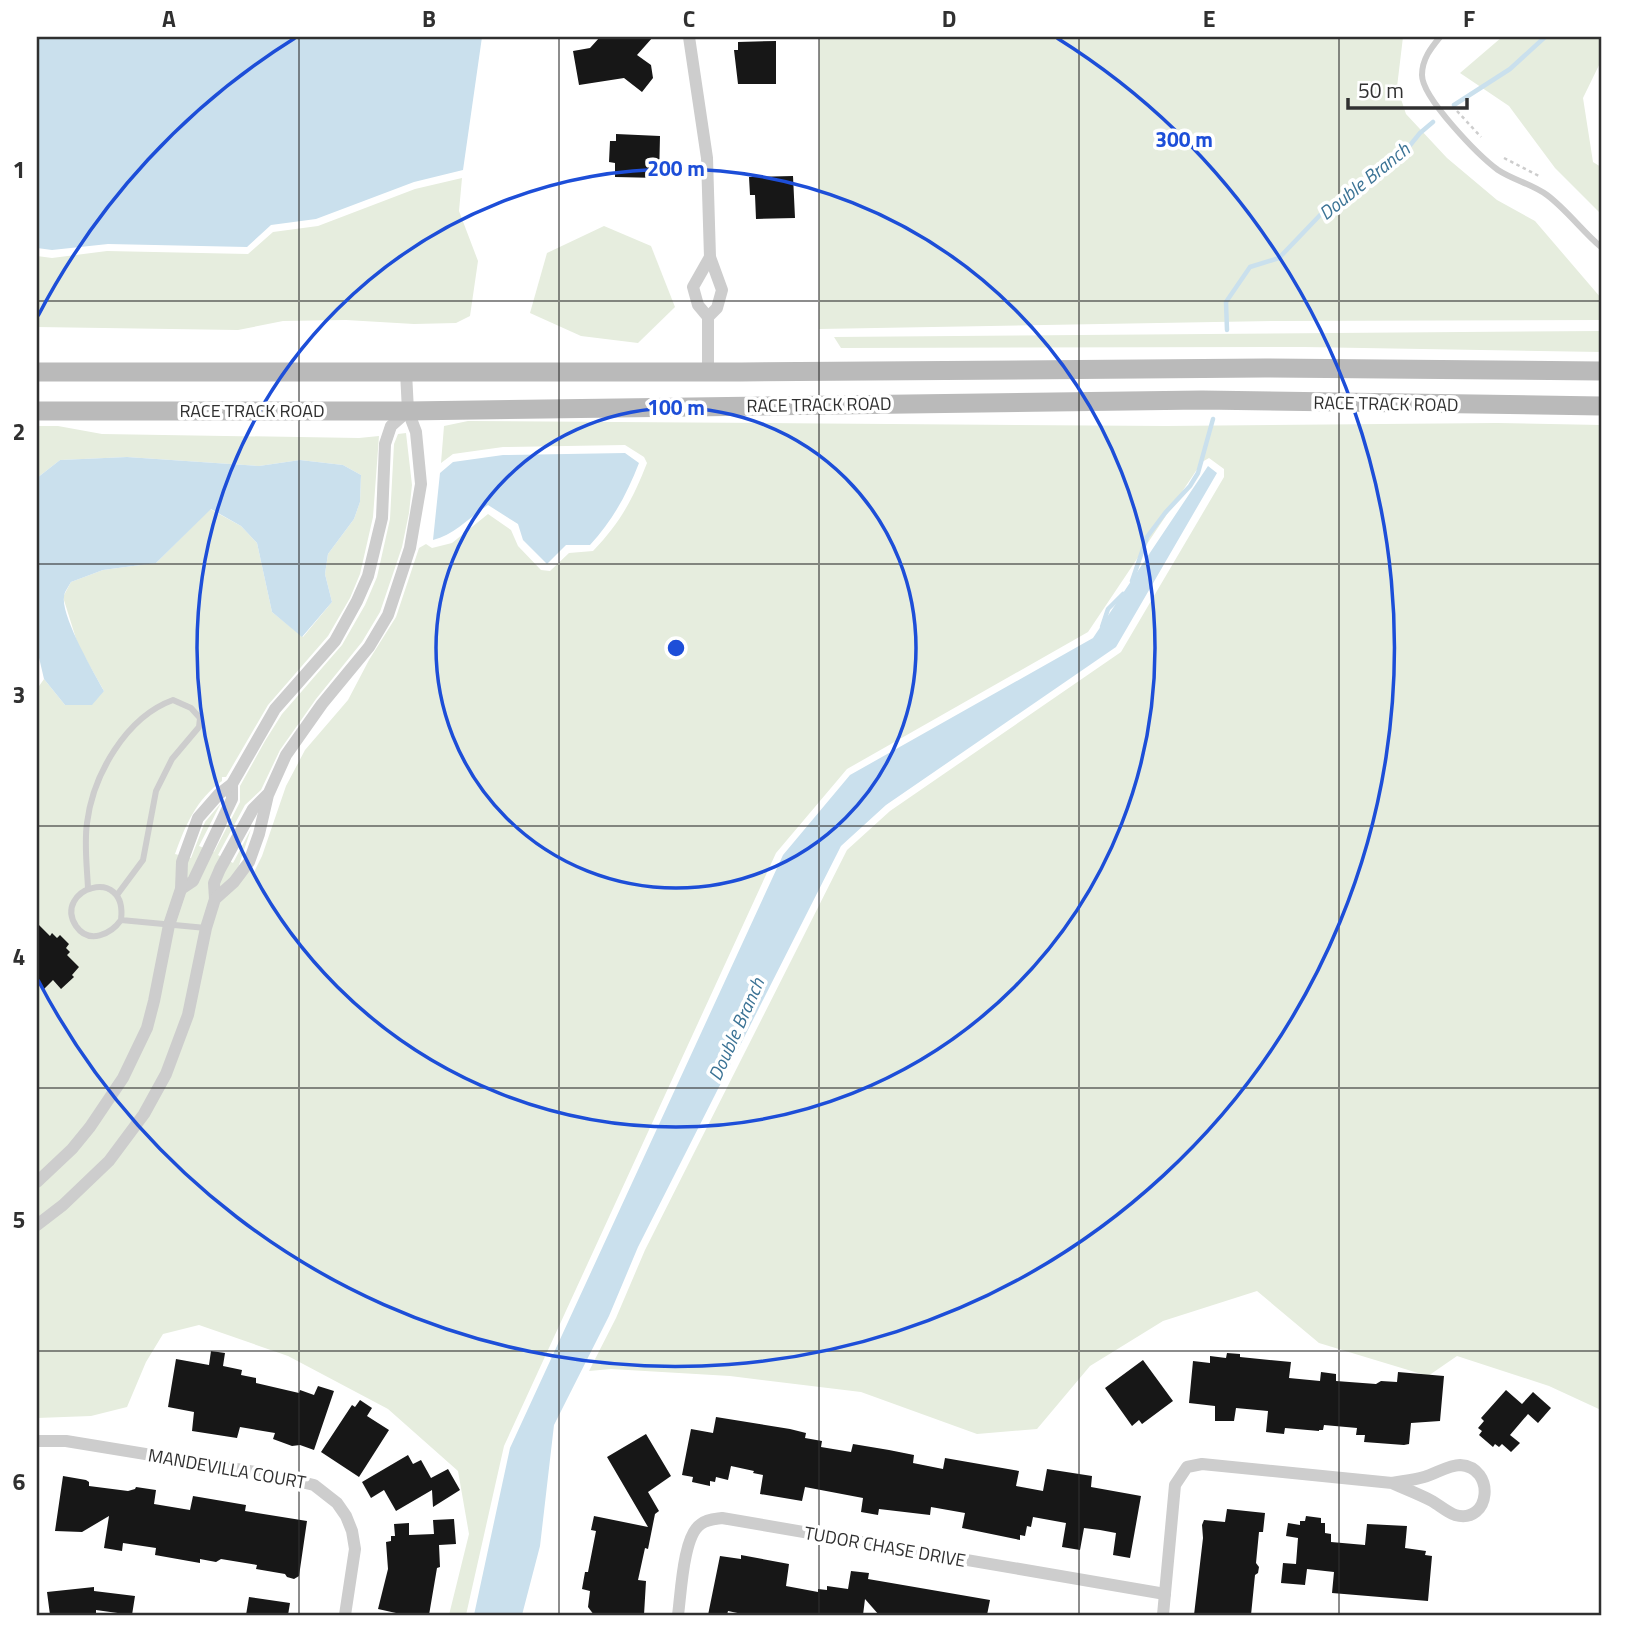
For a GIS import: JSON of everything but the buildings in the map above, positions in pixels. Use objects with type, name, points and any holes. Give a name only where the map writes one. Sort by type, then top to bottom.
[{"type":"main road","name":"RACE TRACK ROAD","points":[[37,372],[708,372],[1205,368],[1601,371]]},
{"type":"main road","points":[[1076,369],[1076,402]]},
{"type":"main road","name":"RACE TRACK ROAD","points":[[37,411],[408,411],[1202,400],[1601,406]]},
{"type":"street","points":[[689,37],[707,158],[710,257],[722,290],[717,308],[708,317]]},
{"type":"street","points":[[708,372],[708,317],[698,304],[693,287],[710,257]]},
{"type":"street","points":[[215,899],[234,882],[249,862],[268,795],[286,755],[322,704],[369,647],[388,615],[410,548],[421,484],[416,432],[408,411],[406,372]]},
{"type":"street","points":[[37,1182],[72,1149],[90,1127],[123,1078],[147,1028],[169,925],[181,889],[182,862],[198,818],[219,794],[232,785],[275,709],[335,641],[357,601],[368,576],[382,518],[386,444],[391,426],[408,411]]},
{"type":"street","points":[[181,889],[192,881],[232,799],[232,785]]},
{"type":"street","points":[[37,1225],[63,1205],[109,1161],[150,1104],[166,1074],[188,1015],[205,928],[215,899],[214,883],[253,808],[268,795]]},
{"type":"street","name":"MANDEVILLA COURT","points":[[37,1441],[66,1441],[267,1474],[313,1485],[337,1503],[352,1531],[355,1549],[345,1615]]},
{"type":"street","points":[[1163,1615],[1175,1485],[1186,1467],[1202,1464],[1392,1483],[1422,1478],[1458,1465],[1470,1467],[1482,1477],[1486,1493],[1482,1507],[1471,1515],[1455,1515],[1429,1499],[1392,1483]]},
{"type":"street","name":"TUDOR CHASE DRIVE","points":[[678,1615],[691,1536],[699,1525],[711,1519],[722,1518],[1165,1594]]},
{"type":"lane","points":[[1440,37],[1427,53],[1422,72],[1423,86],[1429,98],[1499,171],[1545,193],[1601,247]]},
{"type":"lane","points":[[88,888],[86,825],[92,792],[119,744],[152,711],[173,701],[191,708],[200,718],[200,727],[166,769],[156,791],[143,860],[117,895]]},
{"type":"lane","points":[[106,887],[117,895],[122,908],[121,920],[114,930],[95,936],[80,931],[74,923],[71,910],[75,898],[88,888],[106,887]]},
{"type":"lane","points":[[121,920],[205,928]]},
{"type":"green space","points":[[819,37],[1403,37],[1397,87],[1406,114],[1447,158],[1497,200],[1535,221],[1601,298],[1601,320],[1275,321],[819,329]]},
{"type":"green space","points":[[1502,37],[1601,37],[1601,61],[1583,98],[1593,162],[1601,167],[1601,214],[1555,168],[1509,106],[1460,73]]},
{"type":"green space","points":[[462,178],[459,211],[478,261],[470,316],[456,323],[283,321],[238,330],[37,327],[37,256],[52,258],[107,251],[248,254],[273,232],[318,226],[415,189]]},
{"type":"green space","points":[[604,226],[651,246],[675,307],[638,343],[581,336],[530,313],[547,253]]},
{"type":"green space","points":[[1601,331],[1601,352],[1304,347],[841,348],[834,337]]},
{"type":"green space","points":[[468,421],[1166,426],[1497,423],[1601,425],[1601,1410],[1549,1386],[1457,1356],[1428,1376],[1319,1343],[1257,1291],[1163,1321],[1090,1366],[1037,1429],[977,1434],[861,1392],[730,1376],[611,1369],[589,1371],[616,1318],[645,1250],[847,850],[890,811],[1121,652],[1224,477],[1224,469],[1209,458],[1202,462],[1088,632],[847,769],[776,853],[504,1446],[466,1615],[449,1615],[469,1534],[458,1471],[388,1409],[288,1356],[199,1325],[163,1334],[146,1362],[127,1407],[91,1416],[37,1418],[37,689],[44,679],[65,705],[104,691],[78,645],[63,597],[71,582],[103,570],[156,563],[210,509],[241,526],[257,543],[272,612],[303,637],[332,602],[325,574],[328,554],[354,519],[360,502],[361,475],[343,465],[300,460],[259,466],[127,457],[60,460],[37,478],[37,426],[58,426],[102,434],[359,438],[379,436],[373,517],[360,574],[350,598],[328,636],[268,705],[226,777],[222,777],[222,781],[205,796],[193,813],[175,854],[191,858],[205,822],[221,803],[199,846],[214,852],[240,802],[240,786],[265,741],[282,714],[342,645],[365,605],[377,577],[390,519],[394,444],[398,434],[406,433],[412,485],[409,513],[402,547],[380,612],[362,642],[316,699],[280,750],[261,790],[245,805],[218,855],[233,863],[251,829],[238,868],[254,872],[286,786],[305,750],[348,700],[396,617],[419,548],[426,544],[432,548],[452,543],[488,514],[511,530],[518,546],[541,570],[550,571],[569,553],[593,551],[602,541],[625,510],[647,463],[644,457],[625,445],[503,447],[453,454],[441,463],[444,426]]},
{"type":"water","points":[[37,37],[482,37],[463,170],[414,182],[316,219],[271,225],[247,247],[108,244],[52,250],[37,248]]},
{"type":"water","points":[[625,453],[639,463],[619,506],[590,545],[566,545],[547,564],[523,540],[518,524],[488,505],[455,530],[433,540],[440,473],[453,462],[503,455]]},
{"type":"water","points":[[127,457],[259,466],[300,460],[343,465],[361,475],[360,502],[354,519],[328,554],[325,574],[332,602],[302,637],[272,612],[257,543],[241,526],[211,509],[156,563],[103,570],[71,582],[64,597],[64,606],[79,644],[104,691],[92,705],[65,705],[44,679],[37,649],[37,478],[60,460]]},
{"type":"water","points":[[1208,466],[1217,473],[1116,647],[886,805],[841,846],[638,1247],[609,1316],[554,1425],[540,1546],[522,1615],[474,1615],[510,1448],[783,855],[850,775],[1093,638]]},
{"type":"waterway","name":"Double Branch","points":[[1454,105],[1510,69],[1545,37]]},
{"type":"waterway","name":"Double Branch","points":[[1227,330],[1226,302],[1250,267],[1279,258],[1323,212],[1392,162],[1433,122]]},
{"type":"waterway","name":"Double Branch","points":[[1132,581],[1147,537],[1198,473],[1213,419]]},
{"type":"waterway","name":"Double Branch","points":[[1102,627],[1108,609],[1123,594]]}]
